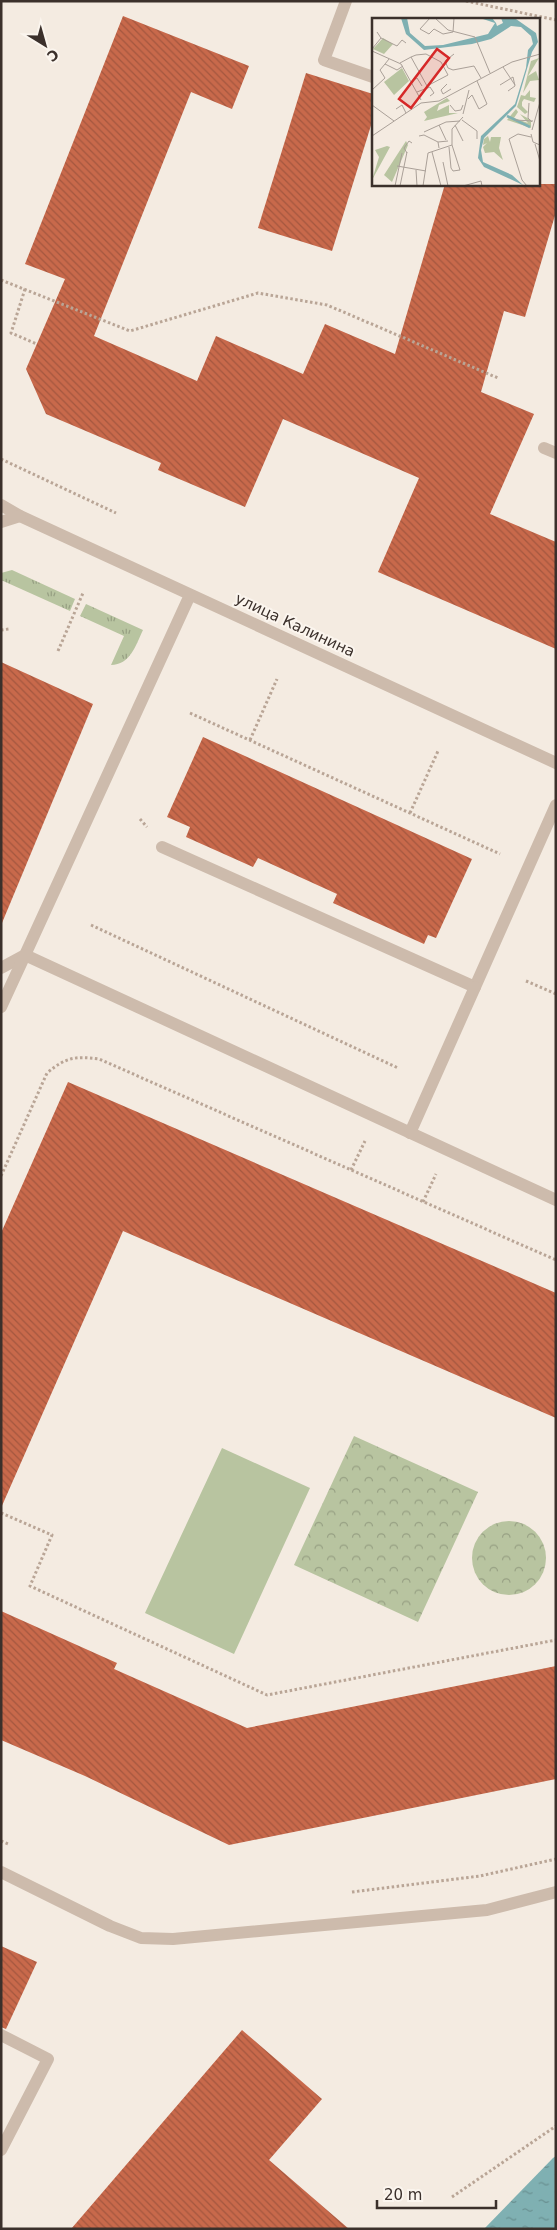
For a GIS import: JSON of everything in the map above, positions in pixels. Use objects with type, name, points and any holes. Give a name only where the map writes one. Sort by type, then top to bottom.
[{"type":"street","points":[[346,1],[324,60],[372,77]]},
{"type":"street","name":"улица Калинина","points":[[1,505],[20,516],[556,763]]},
{"type":"street","points":[[1,522],[20,516]]},
{"type":"street","points":[[1,1007],[190,595]]},
{"type":"street","points":[[410,1133],[556,805]]},
{"type":"street","points":[[162,847],[475,987]]},
{"type":"street","points":[[1,968],[25,956]]},
{"type":"street","points":[[25,956],[556,1200]]},
{"type":"street","points":[[1,1872],[110,1926],[141,1938],[172,1939],[487,1910],[556,1892]]},
{"type":"street","points":[[1,2035],[48,2059],[1,2150]]},
{"type":"path","points":[[466,1],[556,20]]},
{"type":"path","points":[[1,280],[130,331],[258,293],[327,305],[498,378]]},
{"type":"path","points":[[25,289],[11,333],[37,344]]},
{"type":"path","points":[[1,459],[116,513]]},
{"type":"path","points":[[58,651],[83,594]]},
{"type":"path","points":[[1,630],[8,629]]},
{"type":"path","points":[[250,740],[277,679]]},
{"type":"path","points":[[190,713],[500,854]]},
{"type":"path","points":[[410,813],[438,752]]},
{"type":"path","points":[[91,925],[398,1068]]},
{"type":"path","points":[[526,981],[556,994]]},
{"type":"path","points":[[1,1176],[47,1073],[60,1062],[79,1056],[99,1059],[556,1260]]},
{"type":"path","points":[[351,1170],[367,1135]]},
{"type":"path","points":[[423,1202],[438,1168]]},
{"type":"path","points":[[1,1513],[52,1535],[30,1586],[267,1695],[556,1640]]},
{"type":"path","points":[[1,1841],[10,1845]]},
{"type":"path","points":[[343,1894],[480,1876],[556,1859]]},
{"type":"path","points":[[452,2197],[556,2126]]},
{"type":"green space","points":[[12,570],[75,599],[70,611],[1,580],[1,573]]},
{"type":"green space","points":[[86,604],[143,630],[132,653],[123,662],[111,665],[124,636],[80,616]]},
{"type":"green space","points":[[354,1436],[478,1492],[418,1622],[294,1565]]},
{"type":"green space","points":[[222,1448],[310,1488],[234,1654],[145,1613]]},
{"type":"green space","points":[[502,1521],[516,1521],[530,1527],[540,1537],[546,1551],[544,1572],[530,1589],[516,1595],[502,1595],[488,1589],[478,1579],[472,1565],[472,1551],[478,1537],[488,1527]]},
{"type":"water","points":[[556,2156],[556,2229],[484,2229],[553,2158]]},
{"type":"building","points":[[123,16],[249,66],[232,109],[191,92],[94,336],[197,381],[216,336],[303,374],[325,324],[395,354],[445,185],[556,184],[556,212],[525,317],[504,311],[481,392],[534,414],[490,514],[556,542],[556,649],[378,572],[419,478],[283,419],[245,507],[158,470],[161,463],[46,414],[26,369],[65,279],[25,264]]},
{"type":"building","points":[[306,73],[372,94],[372,122],[332,251],[258,228]]},
{"type":"building","points":[[1,662],[93,704],[2,923],[1,923]]},
{"type":"building","points":[[203,737],[472,859],[436,938],[428,935],[424,944],[333,903],[337,894],[258,858],[253,867],[186,837],[190,827],[167,817]]},
{"type":"building","points":[[68,1082],[556,1293],[556,1418],[123,1231],[1,1508],[1,1233]]},
{"type":"building","points":[[1,1611],[117,1663],[114,1669],[247,1728],[556,1666],[556,1779],[229,1845],[85,1776],[1,1740]]},
{"type":"building","points":[[1,1946],[37,1962],[6,2029],[1,2027]]},
{"type":"building","points":[[242,2030],[322,2099],[269,2160],[349,2229],[71,2229]]}]
